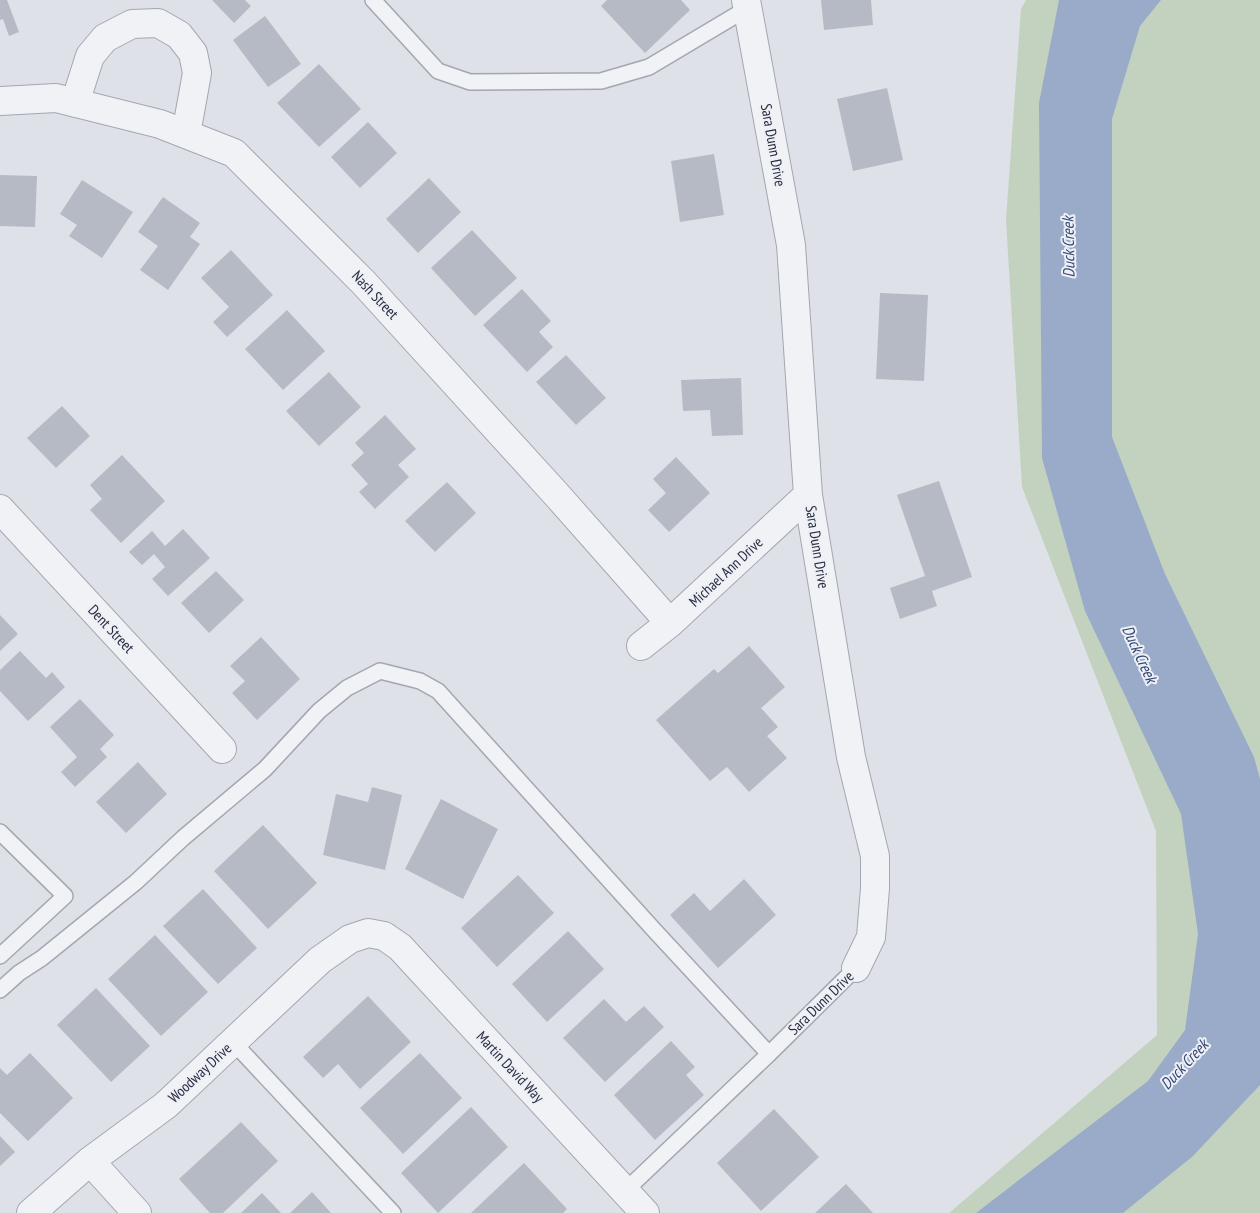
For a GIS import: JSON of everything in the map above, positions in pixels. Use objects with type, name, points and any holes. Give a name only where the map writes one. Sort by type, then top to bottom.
[{"type":"street","name":"Sara Dunn Drive","points":[[747,4],[791,245],[808,495],[851,757],[875,856],[875,888],[871,938],[856,968]]},
{"type":"street","points":[[75,103],[90,56],[105,38],[132,24],[158,23],[179,35],[193,53],[197,73],[186,134]]},
{"type":"street","name":"Nash Street","points":[[0,101],[56,98],[160,124],[234,154],[364,283],[556,494],[670,624]]},
{"type":"street","name":"Michael Ann Drive","points":[[641,646],[670,624],[808,495]]},
{"type":"street","name":"Dent Street","points":[[0,509],[222,749]]},
{"type":"street","name":"Woodway Drive","points":[[32,1213],[90,1161],[166,1105],[320,960],[350,939],[368,933]]},
{"type":"street","name":"Martin David Way","points":[[368,933],[384,936],[400,947],[645,1213]]},
{"type":"street","points":[[90,1161],[137,1213]]},
{"type":"lane","points":[[373,0],[438,71],[470,82],[601,81],[649,67],[747,4]]},
{"type":"lane","points":[[0,990],[136,882],[183,838],[265,768],[319,711],[347,688],[380,672],[420,681],[438,691],[769,1054]]},
{"type":"lane","points":[[0,832],[65,896],[0,956]]},
{"type":"lane","name":"Sara Dunn Drive","points":[[625,1191],[856,968]]},
{"type":"lane","points":[[233,1042],[393,1213]]},
{"type":"green space","points":[[1026,0],[1260,0],[1260,1213],[949,1213],[1157,1035],[1156,831],[1022,487],[1006,220],[1021,9]]},
{"type":"water","name":"Duck Creek","points":[[1059,0],[1161,0],[1140,26],[1112,119],[1112,437],[1165,574],[1254,757],[1260,779],[1260,1085],[1193,1156],[1123,1213],[976,1213],[1148,1081],[1185,1030],[1198,934],[1181,814],[1085,611],[1042,458],[1039,103]]},
{"type":"building","points":[[0,0],[7,0],[19,32],[9,36],[3,19],[0,20]]},
{"type":"building","points":[[212,0],[245,0],[251,6],[234,23]]},
{"type":"building","points":[[607,0],[681,0],[690,10],[645,53],[601,6]]},
{"type":"building","points":[[821,0],[871,0],[873,25],[824,30]]},
{"type":"building","points":[[265,16],[301,64],[268,87],[233,40]]},
{"type":"building","points":[[319,64],[361,109],[319,147],[277,103]]},
{"type":"building","points":[[887,88],[903,160],[853,171],[837,99]]},
{"type":"building","points":[[368,122],[397,153],[360,188],[331,157]]},
{"type":"building","points":[[714,154],[724,215],[680,222],[671,161]]},
{"type":"building","points":[[0,175],[37,176],[35,227],[0,226]]},
{"type":"building","points":[[429,178],[461,212],[418,253],[386,219]]},
{"type":"building","points":[[82,180],[133,212],[102,258],[69,236],[77,225],[60,214]]},
{"type":"building","points":[[163,197],[200,223],[190,237],[200,244],[168,290],[140,270],[158,246],[138,232]]},
{"type":"building","points":[[472,230],[517,278],[475,316],[431,268]]},
{"type":"building","points":[[231,250],[273,295],[227,337],[213,322],[229,307],[201,278]]},
{"type":"building","points":[[522,289],[551,321],[539,332],[553,347],[527,372],[483,325]]},
{"type":"building","points":[[880,293],[928,295],[924,381],[876,379]]},
{"type":"building","points":[[287,310],[325,351],[283,390],[245,349]]},
{"type":"building","points":[[566,355],[606,398],[576,425],[536,382]]},
{"type":"building","points":[[329,372],[361,407],[319,446],[286,411]]},
{"type":"building","points":[[741,378],[743,435],[712,436],[710,410],[683,411],[681,380]]},
{"type":"building","points":[[62,406],[90,436],[56,468],[27,438]]},
{"type":"building","points":[[385,415],[416,449],[398,465],[409,477],[375,509],[359,492],[368,484],[351,465],[364,453],[355,443]]},
{"type":"building","points":[[122,455],[165,501],[121,543],[90,510],[102,499],[90,485]]},
{"type":"building","points":[[676,457],[710,493],[669,532],[648,510],[666,493],[653,479]]},
{"type":"building","points":[[939,481],[972,577],[932,591],[937,606],[900,619],[890,588],[925,576],[897,495]]},
{"type":"building","points":[[447,482],[476,513],[435,552],[405,521]]},
{"type":"building","points":[[183,529],[210,558],[168,596],[152,579],[165,567],[154,554],[142,565],[129,552],[152,531],[165,546]]},
{"type":"building","points":[[216,571],[244,600],[209,633],[181,603]]},
{"type":"building","points":[[0,615],[18,634],[0,651]]},
{"type":"building","points":[[261,637],[300,679],[257,720],[232,693],[245,681],[230,666]]},
{"type":"building","points":[[749,646],[785,687],[761,708],[778,727],[767,736],[787,758],[749,792],[727,767],[710,781],[656,720],[714,669],[718,673]]},
{"type":"building","points":[[20,651],[46,678],[52,672],[65,687],[28,721],[0,691],[0,670]]},
{"type":"building","points":[[80,699],[114,735],[100,749],[107,757],[75,787],[61,772],[77,757],[50,727]]},
{"type":"building","points":[[138,762],[167,794],[126,833],[96,802]]},
{"type":"building","points":[[372,787],[402,795],[385,870],[323,855],[336,794],[368,802]]},
{"type":"building","points":[[441,799],[498,829],[463,899],[405,869]]},
{"type":"building","points":[[263,825],[317,883],[268,929],[214,871]]},
{"type":"building","points":[[518,875],[554,913],[497,967],[461,928]]},
{"type":"building","points":[[744,879],[776,915],[718,968],[670,915],[694,893],[710,911]]},
{"type":"building","points":[[203,889],[257,948],[218,984],[163,926]]},
{"type":"building","points":[[568,931],[604,969],[547,1022],[512,984]]},
{"type":"building","points":[[155,935],[208,992],[161,1036],[108,979]]},
{"type":"building","points":[[96,988],[150,1046],[111,1082],[57,1025]]},
{"type":"building","points":[[368,996],[411,1042],[360,1089],[338,1064],[323,1078],[303,1057]]},
{"type":"building","points":[[604,999],[626,1022],[644,1006],[664,1027],[605,1082],[563,1038]]},
{"type":"building","points":[[671,1041],[695,1067],[686,1075],[704,1095],[655,1140],[614,1095]]},
{"type":"building","points":[[30,1053],[73,1098],[28,1141],[0,1113],[0,1068],[7,1075]]},
{"type":"building","points":[[420,1053],[462,1098],[403,1154],[360,1108]]},
{"type":"building","points":[[471,1107],[508,1147],[438,1213],[401,1173]]},
{"type":"building","points":[[774,1109],[819,1157],[761,1211],[717,1163]]},
{"type":"building","points":[[241,1122],[278,1161],[223,1213],[210,1213],[179,1179]]},
{"type":"building","points":[[0,1136],[15,1152],[0,1166]]},
{"type":"building","points":[[524,1163],[567,1209],[563,1213],[471,1213]]},
{"type":"building","points":[[846,1184],[873,1213],[815,1213]]},
{"type":"building","points":[[312,1192],[331,1213],[290,1213]]},
{"type":"building","points":[[262,1193],[281,1213],[241,1213]]}]
